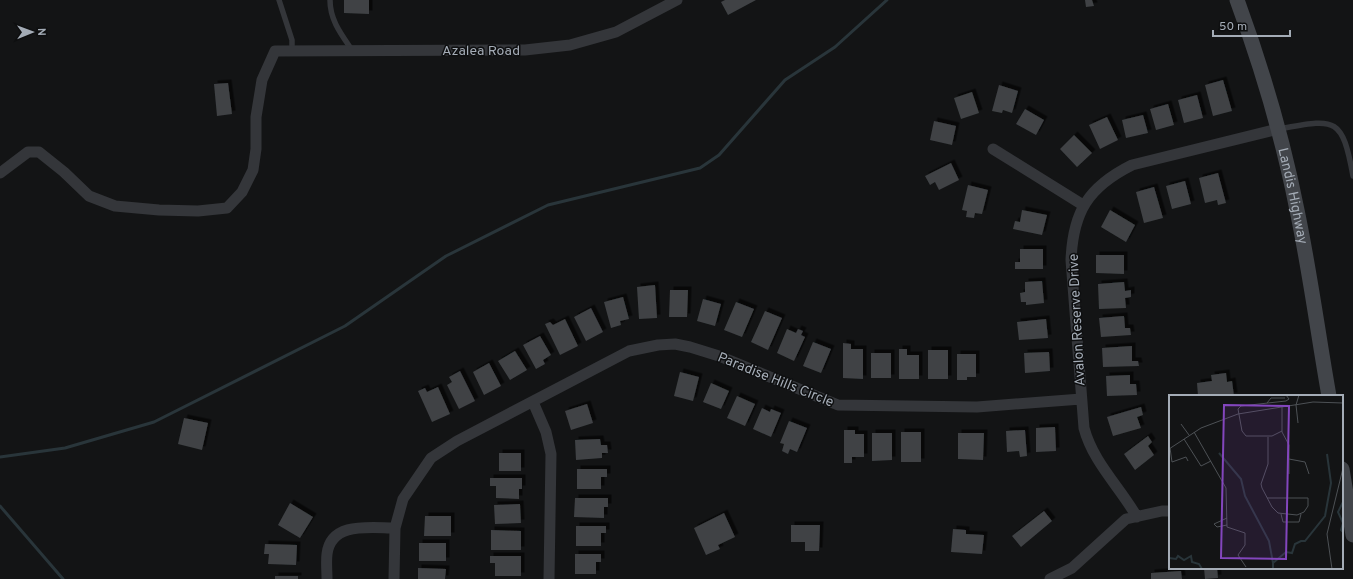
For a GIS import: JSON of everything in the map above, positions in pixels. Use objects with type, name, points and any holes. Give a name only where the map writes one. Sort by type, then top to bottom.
[{"type":"main road","name":"Landis Highway","points":[[1237,0],[1252,42],[1278,129],[1297,209],[1329,395]]},
{"type":"main road","points":[[1343,480],[1346,513],[1353,535]]},
{"type":"street","name":"Azalea Road","points":[[0,173],[28,152],[38,152],[64,172],[89,196],[115,206],[159,210],[198,211],[227,208],[242,192],[252,170],[256,149],[256,117],[262,80],[276,51],[526,50],[570,45],[616,32],[677,0]]},
{"type":"street","name":"Avalon Reserve Drive","points":[[1137,517],[1123,493],[1098,462],[1089,444],[1084,428],[1071,260],[1072,240],[1076,222],[1083,205],[1099,186],[1115,174],[1132,165],[1278,129]]},
{"type":"street","points":[[993,149],[1083,205]]},
{"type":"street","name":"Paradise Hills Circle","points":[[394,579],[395,528],[403,499],[431,458],[457,441],[629,351],[646,347],[675,344],[702,350],[838,405],[977,407],[1081,399]]},
{"type":"street","points":[[533,402],[546,432],[551,454],[549,579]]},
{"type":"street","points":[[1050,579],[1072,568],[1126,519],[1162,511],[1169,511]]},
{"type":"street","points":[[327,579],[327,553],[331,542],[341,532],[353,528],[395,528]]},
{"type":"lane","points":[[279,0],[292,40],[292,51]]},
{"type":"lane","points":[[330,0],[330,11],[335,24],[352,51]]},
{"type":"lane","points":[[1278,129],[1314,122],[1329,123],[1335,127],[1346,141],[1353,176]]},
{"type":"building","points":[[344,0],[369,0],[369,14],[344,13]]},
{"type":"building","points":[[725,0],[756,0],[728,15],[721,2]]},
{"type":"building","points":[[1085,0],[1092,0],[1094,6],[1086,7]]},
{"type":"building","points":[[1223,80],[1232,111],[1213,116],[1205,85]]},
{"type":"building","points":[[228,83],[232,114],[217,116],[214,84]]},
{"type":"building","points":[[999,85],[1018,91],[1012,113],[1003,110],[1002,113],[992,111]]},
{"type":"building","points":[[972,92],[979,113],[961,119],[954,98]]},
{"type":"building","points":[[1197,95],[1203,118],[1184,123],[1178,100]]},
{"type":"building","points":[[1168,104],[1174,125],[1156,130],[1150,109]]},
{"type":"building","points":[[1025,109],[1044,120],[1036,135],[1016,124]]},
{"type":"building","points":[[1143,115],[1148,133],[1126,138],[1122,120]]},
{"type":"building","points":[[1107,117],[1118,140],[1100,149],[1089,125]]},
{"type":"building","points":[[934,121],[956,126],[952,145],[930,140]]},
{"type":"building","points":[[1074,135],[1092,153],[1077,167],[1060,149]]},
{"type":"building","points":[[951,163],[959,180],[939,190],[935,182],[930,185],[925,176]]},
{"type":"building","points":[[1218,173],[1226,203],[1218,205],[1217,200],[1205,203],[1199,178]]},
{"type":"building","points":[[1185,181],[1191,204],[1172,209],[1166,186]]},
{"type":"building","points":[[968,185],[988,190],[982,214],[975,213],[974,218],[966,217],[967,211],[962,210]]},
{"type":"building","points":[[1154,187],[1163,218],[1144,223],[1136,192]]},
{"type":"building","points":[[1022,210],[1047,215],[1042,235],[1013,229],[1015,221],[1020,222]]},
{"type":"building","points":[[1110,210],[1135,225],[1126,242],[1101,227]]},
{"type":"building","points":[[1020,249],[1043,249],[1043,269],[1015,269],[1015,262],[1020,262]]},
{"type":"building","points":[[1096,255],[1124,255],[1124,274],[1096,273]]},
{"type":"building","points":[[1042,281],[1044,303],[1026,305],[1026,302],[1021,302],[1020,293],[1025,292],[1025,282]]},
{"type":"building","points":[[1124,282],[1125,291],[1131,290],[1131,297],[1125,298],[1126,308],[1099,309],[1098,284]]},
{"type":"building","points":[[655,285],[657,318],[639,319],[637,287]]},
{"type":"building","points":[[670,290],[688,290],[687,317],[669,317]]},
{"type":"building","points":[[623,297],[629,319],[620,321],[621,325],[611,328],[604,302]]},
{"type":"building","points":[[703,299],[721,304],[715,326],[697,321]]},
{"type":"building","points":[[736,302],[754,309],[742,337],[724,330]]},
{"type":"building","points":[[591,308],[603,332],[586,341],[574,317]]},
{"type":"building","points":[[765,311],[782,318],[768,350],[751,342]]},
{"type":"building","points":[[1124,316],[1125,328],[1130,328],[1131,335],[1101,337],[1099,318]]},
{"type":"building","points":[[565,319],[578,346],[560,355],[545,324],[550,322],[553,325]]},
{"type":"building","points":[[1046,319],[1048,338],[1019,340],[1017,322]]},
{"type":"building","points":[[787,329],[796,333],[798,329],[803,331],[801,335],[805,337],[794,361],[777,353]]},
{"type":"building","points":[[540,336],[551,355],[543,360],[545,364],[536,369],[523,345]]},
{"type":"building","points":[[813,342],[831,349],[821,373],[803,366]]},
{"type":"building","points":[[843,343],[851,344],[851,349],[863,349],[863,379],[843,378]]},
{"type":"building","points":[[1132,346],[1132,361],[1138,361],[1139,366],[1103,367],[1102,348]]},
{"type":"building","points":[[899,349],[907,349],[907,355],[919,355],[919,379],[899,379]]},
{"type":"building","points":[[928,350],[948,350],[948,379],[928,379]]},
{"type":"building","points":[[515,351],[527,370],[510,380],[498,361]]},
{"type":"building","points":[[1049,352],[1050,371],[1025,373],[1024,353]]},
{"type":"building","points":[[871,353],[891,353],[891,378],[871,378]]},
{"type":"building","points":[[957,354],[976,354],[976,377],[967,377],[967,380],[957,380]]},
{"type":"building","points":[[489,363],[501,386],[484,395],[473,372]]},
{"type":"building","points":[[460,371],[475,401],[459,409],[447,385],[452,382],[449,377]]},
{"type":"building","points":[[680,372],[699,377],[693,401],[674,396]]},
{"type":"building","points":[[1226,373],[1227,382],[1232,381],[1234,395],[1198,395],[1197,383],[1212,381],[1211,375]]},
{"type":"building","points":[[1130,375],[1130,384],[1136,384],[1137,395],[1107,396],[1106,376]]},
{"type":"building","points":[[711,383],[729,391],[721,409],[703,402]]},
{"type":"building","points":[[438,387],[450,414],[432,422],[418,391],[425,388],[427,392]]},
{"type":"building","points":[[737,396],[755,404],[745,426],[727,418]]},
{"type":"building","points":[[587,404],[593,423],[571,430],[565,411]]},
{"type":"building","points":[[1141,407],[1143,415],[1137,417],[1141,428],[1113,436],[1107,417]]},
{"type":"building","points":[[762,408],[770,412],[771,409],[781,413],[771,437],[753,429]]},
{"type":"building","points":[[184,418],[208,423],[202,450],[178,444]]},
{"type":"building","points":[[789,421],[807,428],[797,452],[790,449],[788,454],[782,451],[784,444],[780,443]]},
{"type":"building","points":[[1055,427],[1056,451],[1036,452],[1036,428]]},
{"type":"building","points":[[844,430],[855,430],[855,434],[864,434],[864,457],[852,457],[852,463],[844,463]]},
{"type":"building","points":[[1025,430],[1027,456],[1020,457],[1019,451],[1007,452],[1006,431]]},
{"type":"building","points":[[901,432],[921,432],[921,462],[901,462]]},
{"type":"building","points":[[872,433],[892,433],[892,460],[872,461]]},
{"type":"building","points":[[958,433],[984,433],[983,460],[958,459]]},
{"type":"building","points":[[1148,436],[1152,442],[1148,446],[1154,455],[1135,470],[1124,454]]},
{"type":"building","points":[[600,439],[601,445],[607,445],[608,453],[602,453],[602,458],[576,460],[575,440]]},
{"type":"building","points":[[499,453],[521,453],[521,471],[499,471]]},
{"type":"building","points":[[577,469],[607,469],[607,477],[601,477],[601,489],[577,489]]},
{"type":"building","points":[[490,478],[522,478],[522,489],[519,489],[519,499],[496,498],[496,486],[490,486]]},
{"type":"building","points":[[575,498],[608,498],[608,507],[604,507],[604,518],[574,517]]},
{"type":"building","points":[[290,503],[313,517],[300,538],[278,525]]},
{"type":"building","points":[[520,504],[521,523],[495,524],[494,505]]},
{"type":"building","points":[[1044,511],[1052,521],[1021,547],[1012,536]]},
{"type":"building","points":[[724,513],[735,537],[718,545],[720,549],[706,555],[694,528]]},
{"type":"building","points":[[425,516],[451,516],[451,536],[424,536]]},
{"type":"building","points":[[791,525],[820,525],[819,551],[805,551],[805,542],[791,542]]},
{"type":"building","points":[[576,526],[606,526],[606,533],[601,533],[601,546],[576,546]]},
{"type":"building","points":[[953,529],[966,530],[966,534],[984,535],[982,554],[951,552]]},
{"type":"building","points":[[491,530],[521,531],[521,550],[491,550]]},
{"type":"building","points":[[419,543],[446,543],[446,561],[419,561]]},
{"type":"building","points":[[265,544],[297,545],[296,565],[268,564],[269,554],[264,554]]},
{"type":"building","points":[[575,554],[601,554],[601,562],[596,562],[596,574],[575,574]]},
{"type":"building","points":[[490,556],[521,556],[521,576],[495,576],[495,563],[490,563]]},
{"type":"building","points":[[418,568],[446,569],[445,579],[418,579]]},
{"type":"building","points":[[1204,569],[1217,569],[1218,578],[1205,579]]},
{"type":"building","points":[[1297,569],[1319,569],[1319,570]]},
{"type":"building","points":[[1181,571],[1182,579],[1151,579],[1151,573]]},
{"type":"building","points":[[275,576],[298,576],[298,579],[275,579]]},
{"type":"waterway","points":[[0,457],[65,448],[154,422],[345,326],[446,256],[548,205],[700,168],[719,155],[785,80],[835,47],[887,0]]},
{"type":"waterway","points":[[0,506],[63,579]]}]
